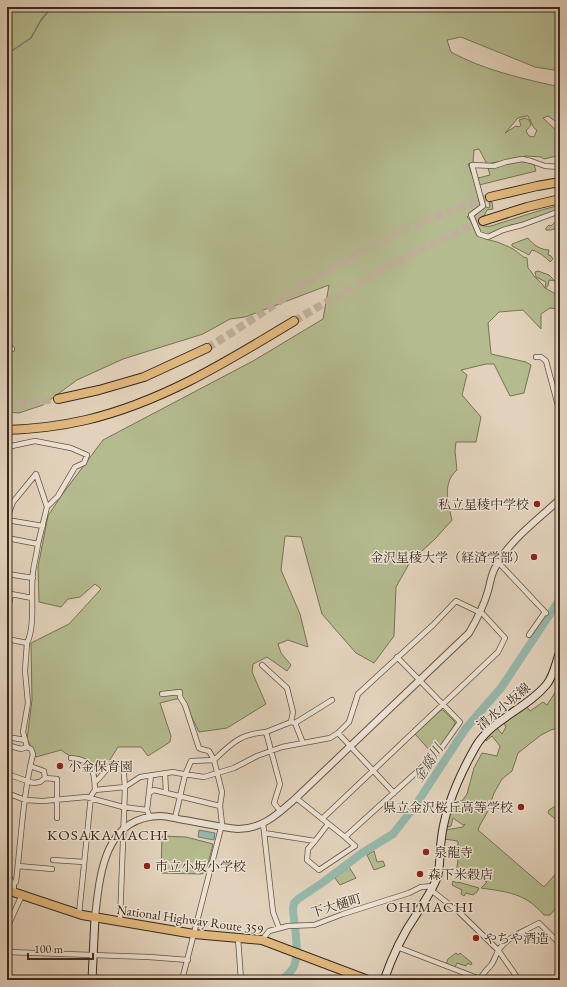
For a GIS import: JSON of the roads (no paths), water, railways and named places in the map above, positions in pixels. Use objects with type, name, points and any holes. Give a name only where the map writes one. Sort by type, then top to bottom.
[{"type":"highway","points":[[490,197],[557,182]]},
{"type":"highway","points":[[483,221],[560,199]]},
{"type":"highway","points":[[499,216],[560,202]]},
{"type":"highway","points":[[7,430],[79,422],[152,399],[207,372],[294,321]]},
{"type":"highway","points":[[58,399],[99,390],[144,377],[207,348]]},
{"type":"highway","name":"National Highway Route 359","points":[[11,889],[22,895],[79,914],[194,934],[262,940],[368,980]]},
{"type":"main road","name":"清水小坂線","points":[[384,980],[396,947],[432,888],[440,864],[441,842],[446,815],[471,756],[480,741],[498,723],[547,684],[552,675],[560,651]]},
{"type":"main road","points":[[92,980],[95,917]]},
{"type":"street","points":[[560,167],[545,166],[522,159],[494,166],[472,165],[484,206],[471,215],[479,234],[488,238],[503,230],[522,225],[560,211]]},
{"type":"street","points":[[536,357],[541,357],[546,362],[560,413]]},
{"type":"street","points":[[7,447],[35,441],[71,448],[87,455],[84,463],[75,467],[58,496],[47,507]]},
{"type":"street","points":[[11,889],[16,882],[30,766],[34,754],[31,749],[27,747],[23,732],[28,703],[25,671],[27,643],[29,639],[32,615],[32,578],[38,544],[43,526],[47,507],[36,474],[13,502],[7,519],[43,526]]},
{"type":"street","points":[[95,917],[97,897],[106,854],[112,843],[123,829],[131,824],[160,816],[221,827],[251,829],[281,812],[469,633],[488,591],[498,562],[518,537],[560,499]]},
{"type":"street","points":[[7,538],[38,544]]},
{"type":"street","points":[[498,562],[545,612],[529,635]]},
{"type":"street","points":[[7,574],[32,578]]},
{"type":"street","points":[[7,614],[11,594],[32,598]]},
{"type":"street","points":[[79,914],[91,796],[96,790],[125,787],[140,777],[173,772],[204,777],[234,768],[257,756],[282,747],[330,738],[350,722],[358,694],[433,625],[456,601],[482,614],[505,638],[498,652],[322,819]]},
{"type":"street","points":[[7,639],[27,643]]},
{"type":"street","points":[[345,837],[444,746],[460,722],[397,657]]},
{"type":"street","points":[[262,665],[287,688],[293,712],[293,723],[303,743]]},
{"type":"street","points":[[162,694],[180,692],[180,697],[185,705],[199,748],[210,751],[214,760],[222,792],[220,806],[222,824],[182,980]]},
{"type":"street","points":[[175,818],[185,775],[191,761],[214,760],[240,738],[259,732],[266,732],[293,723],[332,700]]},
{"type":"street","points":[[266,732],[280,784],[274,803],[281,812]]},
{"type":"street","points":[[338,733],[394,793]]},
{"type":"street","points":[[7,737],[25,740]]},
{"type":"street","points":[[7,745],[21,749],[27,747]]},
{"type":"street","points":[[72,758],[87,761],[92,767],[96,790]]},
{"type":"street","points":[[95,782],[106,768],[113,764],[122,763],[125,787],[123,807],[120,921]]},
{"type":"street","points":[[30,766],[44,771],[45,778]]},
{"type":"street","points":[[165,773],[166,793]]},
{"type":"street","points":[[7,774],[28,782],[40,782],[45,778],[57,779],[56,818]]},
{"type":"street","points":[[150,818],[147,810],[151,776]]},
{"type":"street","points":[[149,793],[154,790],[220,806]]},
{"type":"street","points":[[7,793],[26,800],[43,801],[86,797],[123,807],[147,810]]},
{"type":"street","points":[[296,798],[345,837],[355,846],[319,870],[306,860],[308,849],[328,824]]},
{"type":"street","points":[[263,823],[273,912],[279,928]]},
{"type":"street","points":[[264,832],[315,841]]},
{"type":"street","points":[[53,860],[84,862]]},
{"type":"street","points":[[18,866],[52,869]]},
{"type":"street","points":[[7,876],[11,889]]},
{"type":"street","name":"下大樋町","points":[[262,940],[269,932],[279,928],[297,925],[314,925],[421,887],[432,888]]},
{"type":"street","points":[[432,888],[498,950],[519,980]]},
{"type":"street","points":[[7,928],[22,895]]},
{"type":"street","points":[[396,947],[480,980],[492,964],[498,950],[510,938],[539,923],[560,944]]},
{"type":"street","points":[[238,938],[241,980]]},
{"type":"street","points":[[7,952],[188,960]]},
{"type":"waterway","points":[[7,54],[31,38],[41,20],[52,7]]},
{"type":"waterway","name":"金腐川","points":[[281,980],[292,970],[296,960],[297,946],[293,909],[294,903],[362,853],[393,834],[415,806],[466,728],[501,688],[560,599]]},
{"type":"tunnel","points":[[207,348],[318,276],[356,254],[422,222],[490,197]]},
{"type":"tunnel","points":[[294,321],[411,255],[483,221]]},
{"type":"tunnel","points":[[7,405],[58,399]]},
{"type":"place","name":"私立星稜中学校","points":[[537,504]]},
{"type":"place","name":"金沢星稜大学（経済学部）","points":[[534,557]]},
{"type":"place","name":"小金保育園","points":[[60,766]]},
{"type":"place","name":"県立金沢桜丘高等学校","points":[[521,807]]},
{"type":"place","name":"泉龍寺","points":[[426,852]]},
{"type":"place","name":"市立小坂小学校","points":[[147,866]]},
{"type":"place","name":"森下米穀店","points":[[420,874]]},
{"type":"place","name":"やちや酒造","points":[[476,938]]},
{"type":"district","name":"KOSAKAMACHI","points":[[108,835]]},
{"type":"district","name":"OHIMACHI","points":[[430,907]]}]
